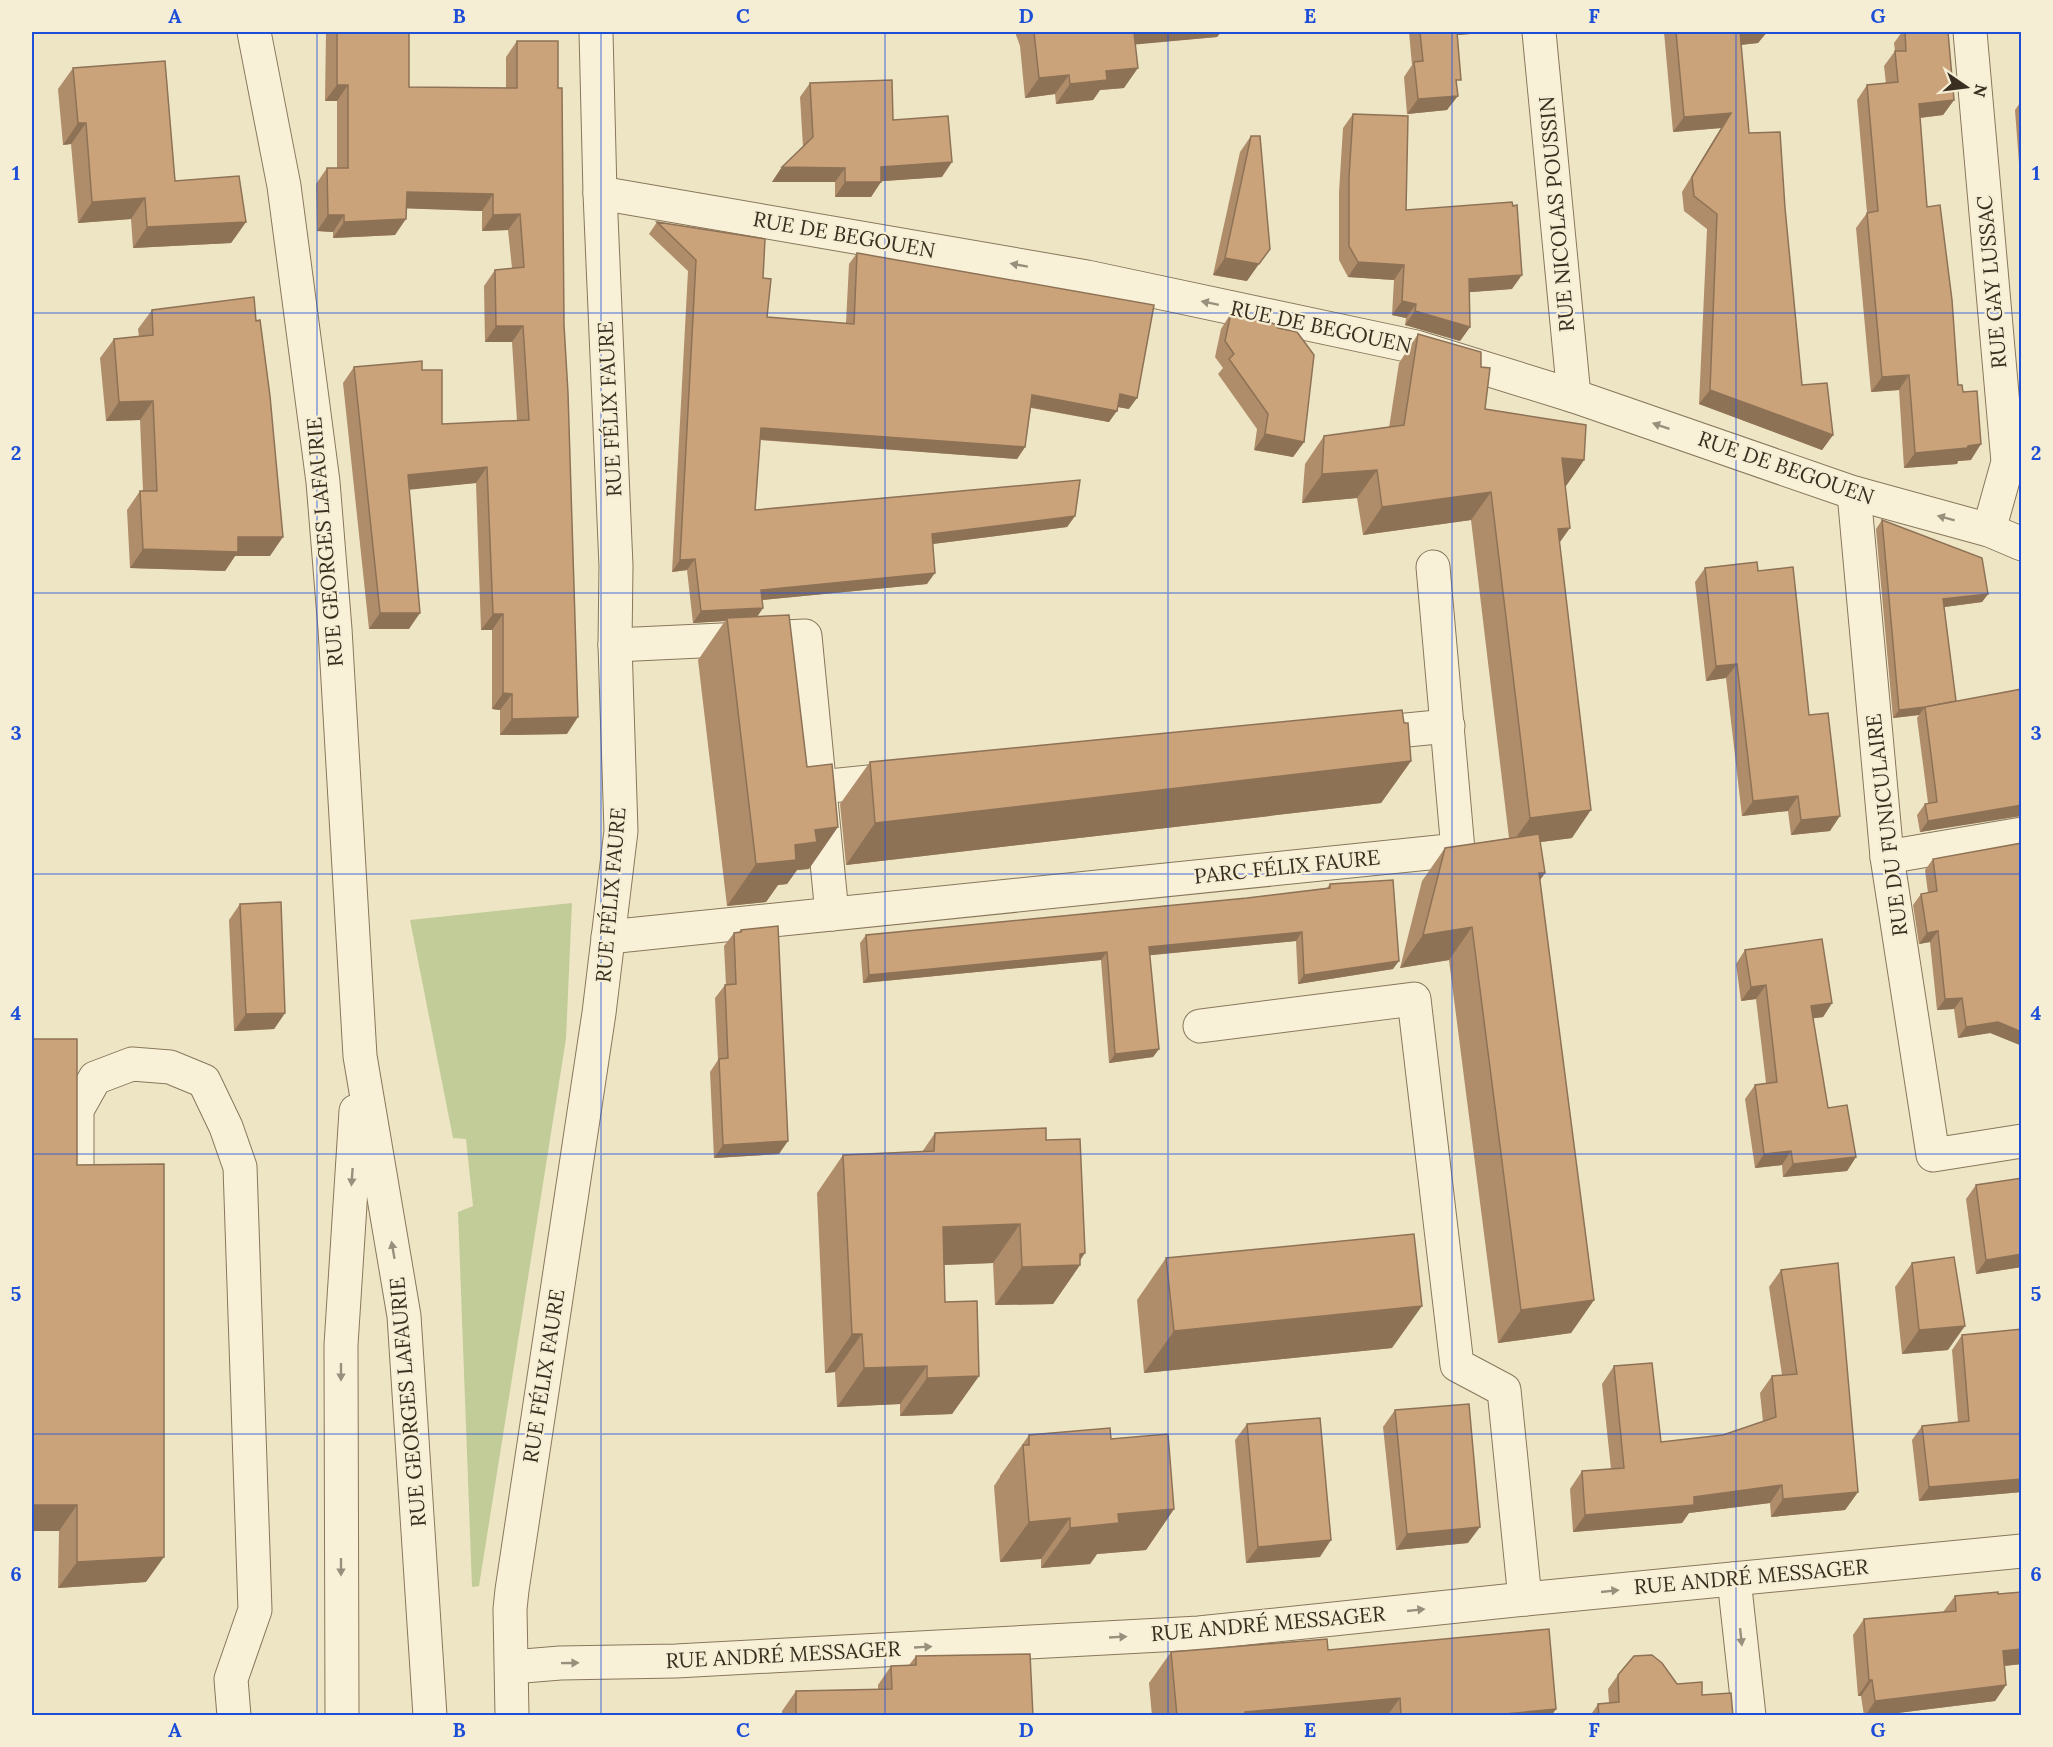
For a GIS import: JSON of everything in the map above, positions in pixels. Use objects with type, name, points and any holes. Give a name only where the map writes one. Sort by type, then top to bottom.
[{"type":"street","name":"RUE GEORGES LAFAURIE","points":[[254,32],[284,186],[323,482],[335,629],[360,1056],[404,1316],[430,1716]]},
{"type":"street","name":"RUE FÉLIX FAURE","points":[[512,1716],[510,1609],[512,1590],[597,1024],[621,831],[615,645],[616,566],[600,193],[596,32]]},
{"type":"street","name":"RUE NICOLAS POUSSIN","points":[[1539,32],[1574,396]]},
{"type":"street","name":"RUE GAY LUSSAC","points":[[1970,32],[2008,462],[1989,530]]},
{"type":"street","name":"RUE DE BEGOUEN","points":[[600,193],[1099,279],[1416,347],[1574,396],[1854,493],[1989,530],[2022,544]]},
{"type":"street","name":"RUE DU FUNICULAIRE","points":[[1854,493],[1887,856],[1933,1155],[2022,1141]]},
{"type":"street","points":[[1989,530],[2022,521]]},
{"type":"street","name":"PARC FÉLIX FAURE","points":[[608,937],[1458,850],[1433,567]]},
{"type":"street","points":[[615,645],[805,636],[832,914]]},
{"type":"street","points":[[1341,736],[1448,726]]},
{"type":"street","points":[[820,787],[926,776]]},
{"type":"street","points":[[1887,856],[2022,834]]},
{"type":"street","points":[[1200,1026],[1414,999],[1430,1241],[1456,1365],[1504,1390],[1525,1599]]},
{"type":"street","name":"RUE GEORGES LAFAURIE","points":[[342,1716],[341,1345],[360,1056]]},
{"type":"street","points":[[77,1169],[77,1110],[95,1078],[132,1064],[170,1067],[204,1081],[226,1127],[240,1167],[255,1610],[231,1679],[234,1716]]},
{"type":"street","name":"RUE ANDRÉ MESSAGER","points":[[512,1667],[560,1663],[676,1661],[1199,1633],[2022,1551]]},
{"type":"street","points":[[1734,1579],[1749,1716]]},
{"type":"green space","points":[[572,903],[566,1039],[479,1586],[472,1587],[458,1212],[473,1206],[466,1139],[453,1138],[410,920]]},
{"type":"building","points":[[337,32],[409,32],[409,87],[517,88],[517,41],[558,41],[558,88],[562,88],[564,325],[578,717],[512,719],[512,694],[503,693],[503,614],[493,614],[487,467],[408,475],[420,613],[380,613],[354,367],[422,361],[422,370],[442,370],[442,424],[529,420],[523,326],[496,326],[495,270],[524,267],[520,214],[493,215],[493,194],[407,192],[406,219],[344,222],[344,215],[328,215],[327,168],[348,168],[348,85],[337,85]]},
{"type":"building","points":[[1034,32],[1139,32],[1134,33],[1138,68],[1106,71],[1107,80],[1070,84],[1069,75],[1039,78]]},
{"type":"building","points":[[1420,32],[1457,32],[1461,80],[1456,80],[1458,96],[1418,99],[1414,62],[1423,61]]},
{"type":"building","points":[[1676,32],[1740,32],[1749,133],[1780,132],[1802,385],[1827,383],[1833,435],[1710,390],[1717,214],[1694,196],[1692,177],[1731,113],[1684,117]]},
{"type":"building","points":[[1905,32],[1948,32],[1954,100],[1919,104],[1927,207],[1940,205],[1952,300],[1958,385],[1962,385],[1963,392],[1977,391],[1981,444],[1967,448],[1915,453],[1909,375],[1882,377],[1867,213],[1878,211],[1867,85],[1898,82],[1895,51],[1906,51]]},
{"type":"building","points":[[165,61],[175,181],[239,176],[246,222],[147,227],[145,198],[92,202],[86,123],[78,123],[73,68]]},
{"type":"building","points":[[892,80],[893,120],[948,116],[952,162],[881,167],[881,182],[845,182],[845,168],[782,167],[813,137],[810,83]]},
{"type":"building","points":[[1353,114],[1408,116],[1406,210],[1512,202],[1513,206],[1517,205],[1522,275],[1469,279],[1470,327],[1415,311],[1416,304],[1402,301],[1404,265],[1358,262],[1349,246],[1349,177]]},
{"type":"building","points":[[1251,136],[1260,136],[1270,249],[1259,264],[1225,258]]},
{"type":"building","points":[[657,222],[765,239],[763,278],[771,279],[767,317],[854,324],[857,253],[1154,305],[1137,398],[1120,394],[1117,411],[1032,395],[1025,447],[761,428],[755,510],[1080,480],[1075,516],[932,534],[935,573],[761,590],[763,608],[701,611],[695,559],[680,560],[696,260]]},
{"type":"building","points":[[254,297],[256,321],[260,320],[270,396],[283,537],[238,537],[238,552],[143,549],[140,491],[157,491],[153,401],[119,402],[114,339],[153,335],[152,310]]},
{"type":"building","points":[[1231,313],[1297,332],[1314,355],[1304,442],[1265,434],[1268,414],[1229,359],[1234,354],[1225,341]]},
{"type":"building","points":[[1418,334],[1481,352],[1481,367],[1490,368],[1485,409],[1586,425],[1584,460],[1562,458],[1570,528],[1558,529],[1591,810],[1530,818],[1491,492],[1382,507],[1377,470],[1322,474],[1324,436],[1404,425]]},
{"type":"building","points":[[1882,520],[1982,558],[1988,594],[1943,599],[1956,701],[1899,710]]},
{"type":"building","points":[[1757,562],[1758,571],[1793,567],[1809,715],[1828,713],[1840,816],[1801,820],[1798,796],[1753,801],[1737,664],[1716,666],[1705,568]]},
{"type":"building","points":[[789,615],[807,767],[832,764],[838,827],[815,830],[817,842],[795,845],[796,860],[756,864],[727,618]]},
{"type":"building","points":[[2022,689],[2022,805],[1928,821],[1925,804],[1937,802],[1925,707]]},
{"type":"building","points":[[1402,710],[1404,723],[1408,723],[1411,761],[875,823],[870,762]]},
{"type":"building","points":[[1539,834],[1545,873],[1539,873],[1594,1300],[1521,1310],[1472,927],[1423,935],[1445,848]]},
{"type":"building","points":[[2022,843],[2022,1032],[1998,1022],[1966,1027],[1962,998],[1945,999],[1938,931],[1927,933],[1921,894],[1937,891],[1933,859]]},
{"type":"building","points":[[1393,880],[1399,961],[1304,975],[1302,932],[1149,947],[1159,1049],[1115,1054],[1107,952],[869,975],[866,935],[1247,898],[1330,888],[1330,884]]},
{"type":"building","points":[[281,902],[285,1013],[246,1014],[240,904]]},
{"type":"building","points":[[778,926],[788,1141],[723,1145],[719,1059],[728,1058],[725,985],[736,984],[734,933],[741,932],[741,930]]},
{"type":"building","points":[[1822,939],[1832,1003],[1811,1006],[1828,1108],[1847,1105],[1856,1157],[1793,1164],[1791,1151],[1764,1154],[1755,1085],[1777,1082],[1766,985],[1751,987],[1745,950]]},
{"type":"building","points":[[32,1039],[77,1039],[77,1165],[164,1164],[164,1557],[77,1562],[77,1505],[32,1505]]},
{"type":"building","points":[[1046,1128],[1046,1140],[1080,1139],[1085,1253],[1080,1254],[1080,1265],[1022,1267],[1020,1224],[943,1227],[945,1302],[977,1301],[979,1376],[927,1378],[927,1366],[864,1368],[862,1334],[852,1334],[843,1155],[934,1151],[935,1133]]},
{"type":"building","points":[[2022,1178],[2022,1254],[1986,1260],[1976,1185]]},
{"type":"building","points":[[1414,1234],[1422,1306],[1174,1331],[1166,1258]]},
{"type":"building","points":[[1954,1257],[1965,1326],[1919,1330],[1912,1263]]},
{"type":"building","points":[[1838,1263],[1858,1492],[1783,1499],[1782,1485],[1694,1497],[1694,1505],[1585,1515],[1582,1471],[1624,1468],[1614,1366],[1652,1363],[1661,1442],[1723,1435],[1776,1417],[1772,1376],[1797,1374],[1781,1270]]},
{"type":"building","points":[[2022,1329],[2022,1479],[1929,1487],[1922,1426],[1969,1421],[1962,1335]]},
{"type":"building","points":[[1469,1404],[1480,1527],[1407,1534],[1395,1410]]},
{"type":"building","points":[[1320,1418],[1331,1540],[1258,1547],[1247,1424]]},
{"type":"building","points":[[1110,1428],[1111,1439],[1168,1434],[1174,1509],[1118,1514],[1119,1523],[1070,1528],[1070,1518],[1029,1522],[1023,1445],[1029,1445],[1029,1435]]},
{"type":"building","points":[[1998,1592],[1998,1594],[2022,1592],[2022,1649],[2003,1651],[2006,1685],[1875,1701],[1872,1680],[1869,1680],[1864,1619],[1956,1611],[1955,1596]]},
{"type":"building","points":[[1549,1629],[1556,1709],[1484,1716],[1401,1716],[1400,1698],[1245,1712],[1245,1716],[1177,1716],[1171,1652],[1327,1639],[1328,1650]]},
{"type":"building","points":[[1030,1654],[1033,1716],[796,1716],[796,1691],[892,1689],[891,1666],[916,1665],[916,1656]]},
{"type":"building","points":[[1652,1655],[1662,1663],[1677,1684],[1702,1682],[1702,1695],[1731,1693],[1733,1716],[1599,1716],[1598,1704],[1619,1702],[1618,1675],[1634,1656]]}]
